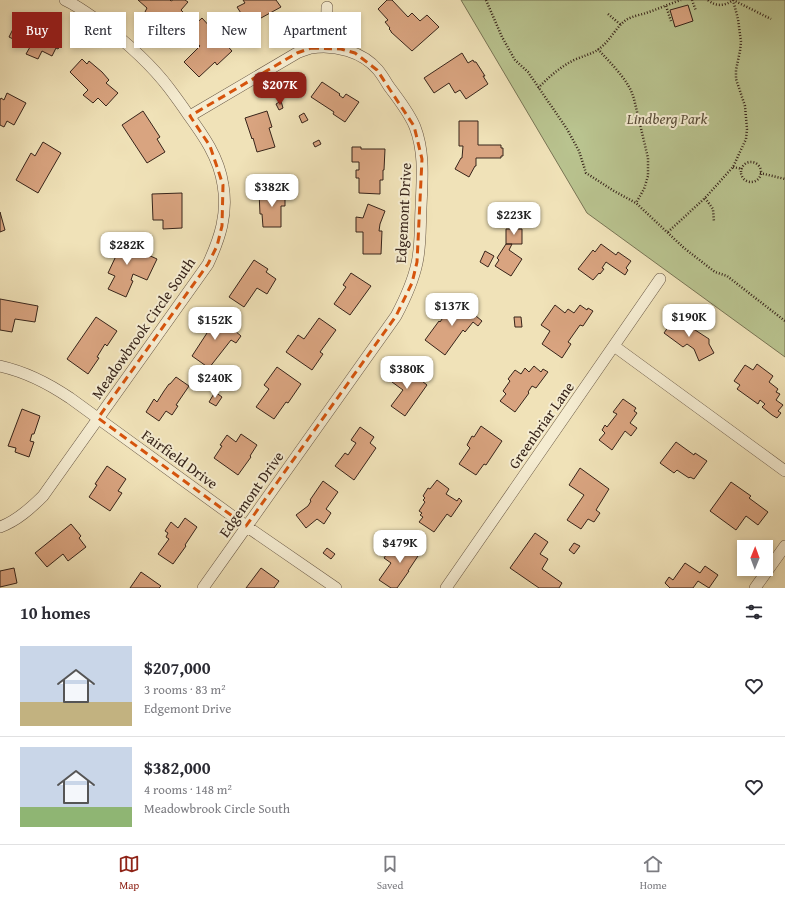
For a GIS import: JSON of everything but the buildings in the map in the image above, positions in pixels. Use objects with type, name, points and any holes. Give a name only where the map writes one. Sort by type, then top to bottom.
[{"type":"street","name":"Meadowbrook Circle South","points":[[0,527],[20,516],[44,496],[208,264],[217,246],[225,205],[224,185],[219,165],[210,146],[168,87],[144,60],[117,36],[88,14],[65,0]]},
{"type":"street","points":[[327,7],[327,12]]},
{"type":"street","name":"Edgemont Drive","points":[[190,116],[297,53],[311,48]]},
{"type":"street","name":"Edgemont Drive","points":[[202,588],[396,316],[412,283],[420,242],[422,159],[419,141],[414,126],[410,116],[378,70],[366,60],[355,54],[334,48]]},
{"type":"street","name":"Greenbriar Lane","points":[[446,588],[660,279]]},
{"type":"street","points":[[614,346],[785,471]]},
{"type":"street","name":"Fairfield Drive","points":[[0,366],[31,375],[51,385],[246,526],[336,588]]},
{"type":"street","points":[[755,588],[785,546]]},
{"type":"path","points":[[486,0],[502,37],[515,60],[528,72],[567,129],[579,151],[586,173],[614,192],[636,203],[692,254],[715,272],[727,276],[785,321]]},
{"type":"path","points":[[538,88],[562,67],[576,59],[587,56],[598,49],[608,41],[628,19],[680,0]]},
{"type":"path","points":[[692,0],[696,11]]},
{"type":"path","points":[[708,0],[716,5],[728,4],[733,0]]},
{"type":"path","points":[[733,0],[771,19]]},
{"type":"path","points":[[668,232],[705,198],[733,167],[746,138],[747,129],[745,106],[736,79],[736,70],[741,42],[738,19],[733,0]]},
{"type":"path","points":[[666,6],[671,21]]},
{"type":"path","points":[[608,14],[621,25]]},
{"type":"path","points":[[598,49],[626,82],[632,91],[634,99],[648,158],[648,176],[644,188],[636,203]]},
{"type":"path","points":[[753,163],[760,168],[759,177],[753,182],[749,182],[742,177],[742,169],[744,165],[753,163]]},
{"type":"path","points":[[733,167],[742,169]]},
{"type":"path","points":[[760,173],[785,179]]},
{"type":"path","points":[[705,198],[713,209],[714,222]]},
{"type":"highlighted area","points":[[311,48],[341,49],[355,53],[377,70],[414,126],[422,159],[417,262],[412,283],[396,316],[246,526],[98,418],[208,264],[217,246],[222,226],[223,185],[210,146],[190,116],[297,53]]},
{"type":"green space","name":"Lindberg Park","points":[[461,0],[785,0],[785,357],[587,213]]}]
